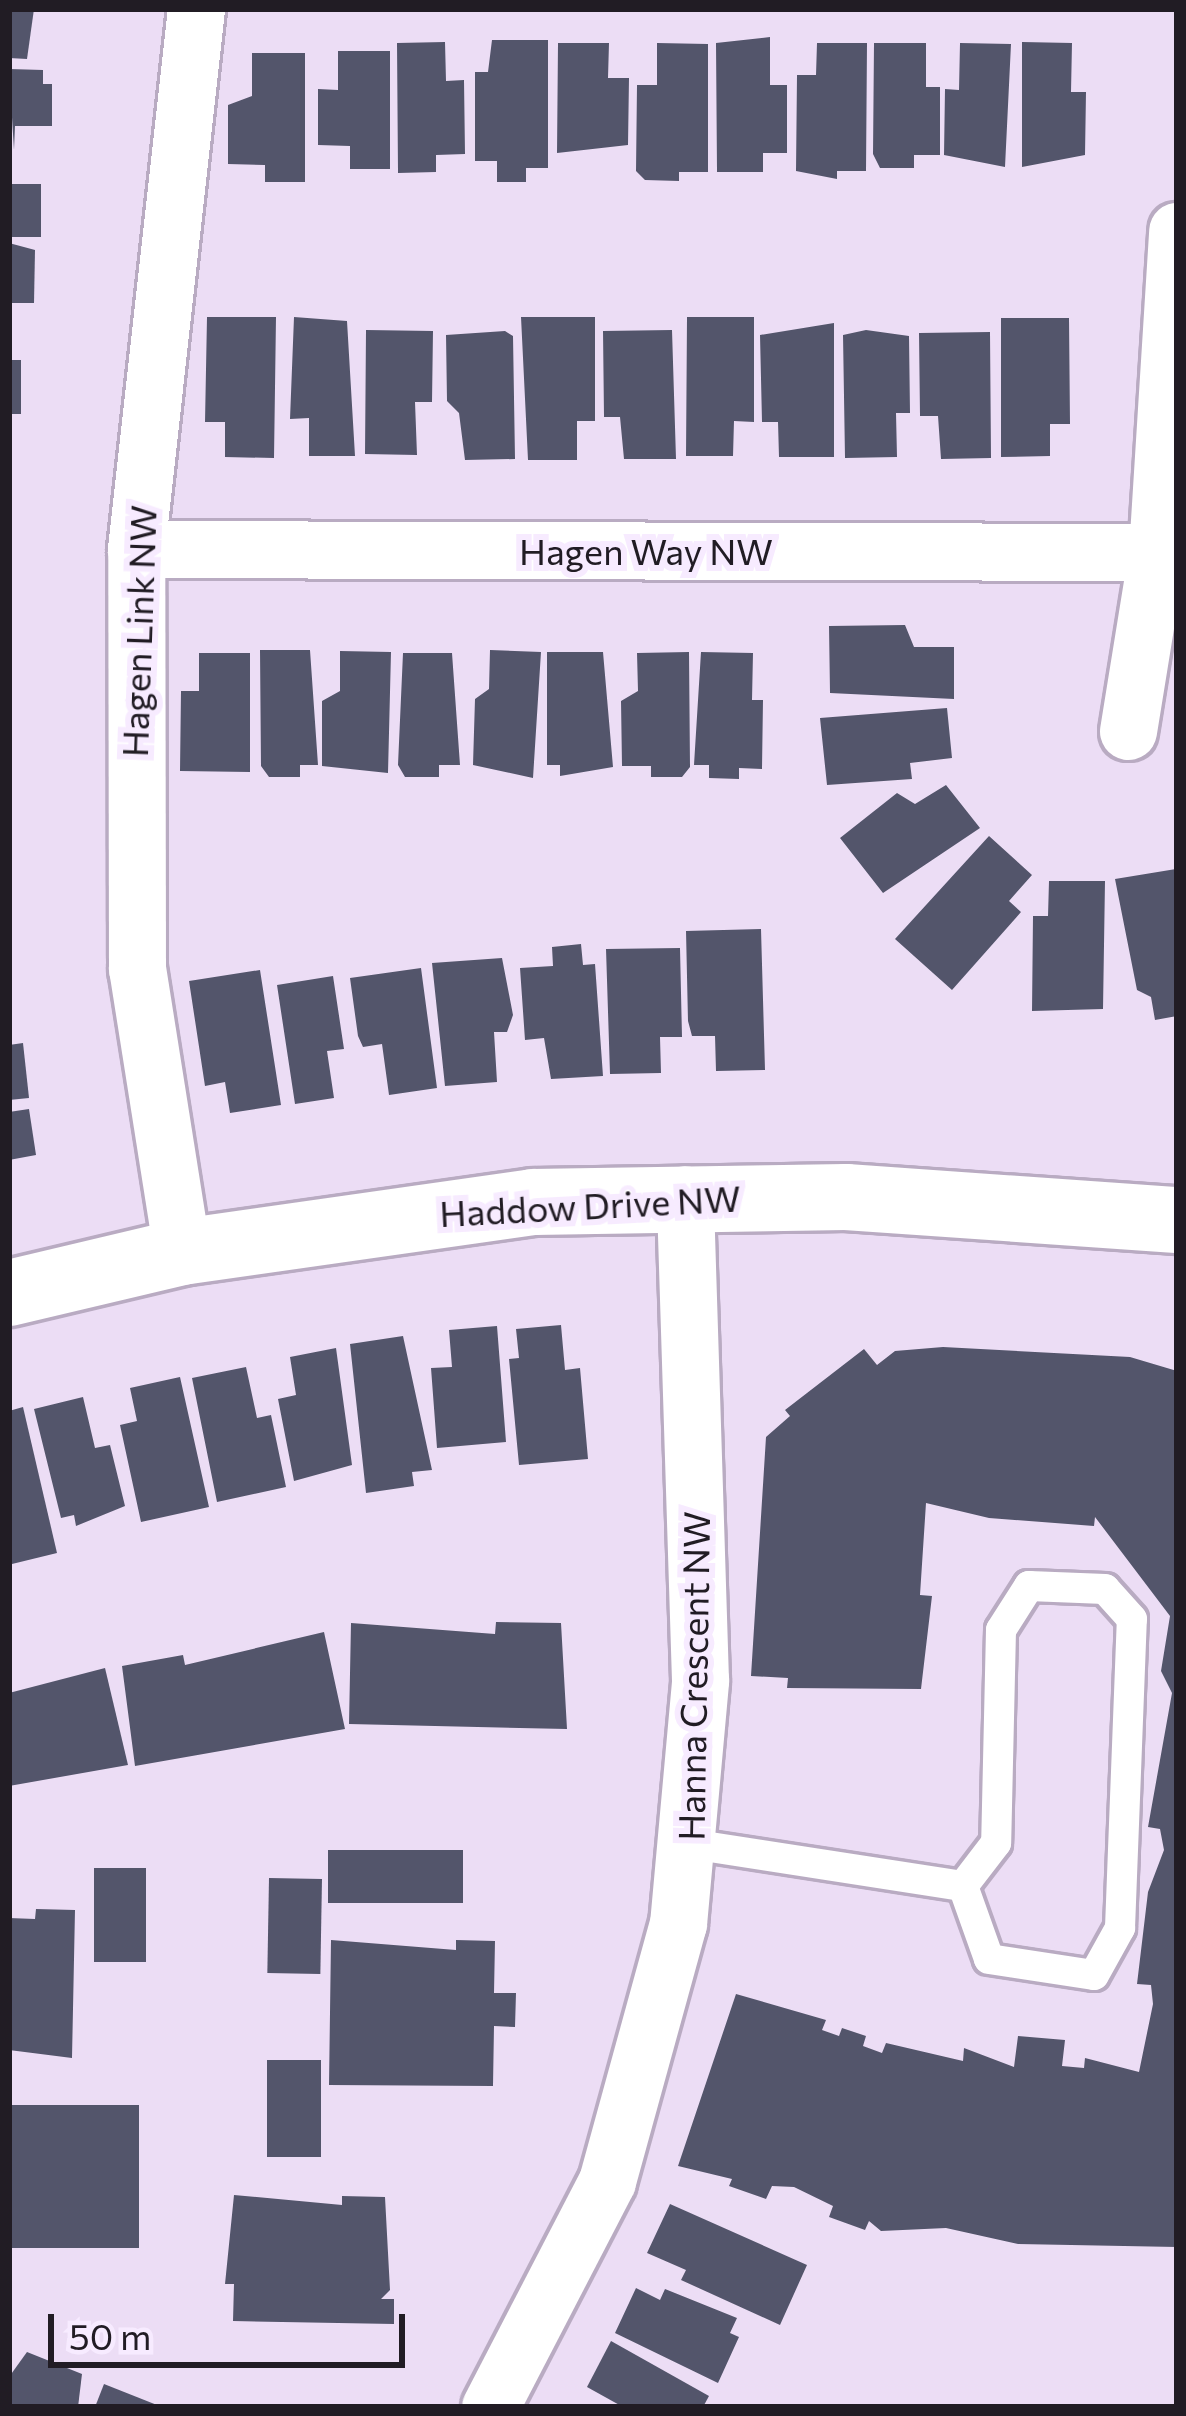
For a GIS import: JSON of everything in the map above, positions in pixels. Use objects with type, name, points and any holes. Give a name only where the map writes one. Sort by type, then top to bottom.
[{"type":"street","name":"Hagen Link NW","points":[[182,1252],[137,969],[136,549],[196,9]]},
{"type":"street","points":[[1128,730],[1157,552],[1177,231]]},
{"type":"street","name":"Hagen Way NW","points":[[136,549],[1157,552]]},
{"type":"street","name":"Haddow Drive NW","points":[[9,1293],[182,1252],[532,1202],[685,1194],[1177,1220]]},
{"type":"street","name":"Hanna Crescent NW","points":[[490,2407],[607,2181],[661,2002],[691,1844],[700,1567],[685,1194]]},
{"type":"lane","points":[[1028,1586],[1105,1589],[1132,1619],[1120,1928],[1094,1975],[989,1959],[963,1886],[996,1843],[1001,1630],[1028,1586]]},
{"type":"lane","points":[[691,1844],[963,1886]]},
{"type":"building","points":[[9,9],[34,9],[27,59],[9,58]]},
{"type":"building","points":[[770,37],[770,85],[787,85],[787,153],[763,153],[763,172],[717,172],[716,43]]},
{"type":"building","points":[[492,40],[548,40],[548,168],[526,168],[526,182],[497,182],[497,161],[475,161],[475,72],[488,72]]},
{"type":"building","points":[[445,42],[446,81],[464,80],[465,154],[436,155],[436,172],[398,173],[397,43]]},
{"type":"building","points":[[1022,42],[1072,43],[1071,92],[1086,92],[1085,155],[1022,167]]},
{"type":"building","points":[[558,43],[609,43],[608,78],[629,78],[628,145],[557,153]]},
{"type":"building","points":[[657,43],[708,44],[708,172],[679,172],[679,181],[645,180],[636,171],[637,85],[657,85]]},
{"type":"building","points":[[817,43],[867,43],[866,171],[837,171],[837,179],[796,171],[797,75],[816,75]]},
{"type":"building","points":[[874,43],[926,43],[926,87],[940,87],[940,155],[914,155],[914,168],[880,168],[873,154]]},
{"type":"building","points":[[960,43],[1011,44],[1005,167],[944,155],[945,89],[959,90]]},
{"type":"building","points":[[338,51],[390,51],[390,169],[350,169],[350,146],[318,145],[318,89],[338,90]]},
{"type":"building","points":[[252,53],[305,53],[305,182],[265,182],[265,165],[228,164],[228,105],[252,96]]},
{"type":"building","points":[[9,69],[43,70],[43,84],[52,84],[52,126],[15,126],[14,150]]},
{"type":"building","points":[[9,184],[41,184],[41,237],[9,237]]},
{"type":"building","points":[[9,243],[35,250],[34,303],[9,303]]},
{"type":"building","points":[[207,317],[276,317],[274,458],[225,457],[225,422],[205,422]]},
{"type":"building","points":[[294,317],[347,321],[355,456],[309,456],[309,418],[290,419]]},
{"type":"building","points":[[521,317],[595,317],[595,421],[577,421],[577,460],[528,460]]},
{"type":"building","points":[[687,317],[754,317],[754,422],[734,421],[733,456],[686,456]]},
{"type":"building","points":[[1001,318],[1069,318],[1070,424],[1050,424],[1050,456],[1001,457]]},
{"type":"building","points":[[834,323],[834,457],[779,457],[778,422],[762,422],[760,335]]},
{"type":"building","points":[[366,330],[433,331],[432,402],[415,402],[417,455],[365,454]]},
{"type":"building","points":[[672,330],[676,459],[624,459],[620,417],[604,417],[603,331]]},
{"type":"building","points":[[866,330],[909,336],[910,413],[896,413],[897,457],[845,458],[843,335]]},
{"type":"building","points":[[505,331],[513,336],[515,459],[465,460],[459,413],[447,401],[446,335]]},
{"type":"building","points":[[990,332],[991,458],[941,459],[938,416],[920,416],[919,333]]},
{"type":"building","points":[[9,360],[21,360],[21,414],[9,414]]},
{"type":"building","points":[[905,625],[914,647],[954,647],[954,699],[830,693],[829,626]]},
{"type":"building","points":[[260,650],[310,650],[318,765],[300,765],[300,777],[269,777],[261,766]]},
{"type":"building","points":[[490,650],[541,652],[533,778],[473,765],[475,699],[489,689]]},
{"type":"building","points":[[340,651],[391,652],[388,773],[322,766],[322,701],[340,691]]},
{"type":"building","points":[[547,652],[603,652],[613,767],[560,776],[560,765],[547,765]]},
{"type":"building","points":[[689,652],[690,767],[682,777],[651,777],[651,766],[622,766],[621,701],[638,691],[637,653]]},
{"type":"building","points":[[701,652],[753,653],[752,700],[763,700],[762,769],[739,768],[739,779],[709,778],[709,765],[694,765]]},
{"type":"building","points":[[199,653],[250,653],[250,772],[180,771],[181,691],[199,691]]},
{"type":"building","points":[[403,653],[452,653],[460,765],[439,765],[439,777],[405,777],[398,765]]},
{"type":"building","points":[[947,708],[952,758],[910,763],[912,779],[827,785],[820,718]]},
{"type":"building","points":[[946,785],[980,828],[883,893],[840,838],[897,793],[915,804]]},
{"type":"building","points":[[989,836],[1032,875],[1009,901],[1021,912],[952,990],[895,939]]},
{"type":"building","points":[[1176,869],[1177,1016],[1155,1020],[1151,997],[1137,990],[1115,879]]},
{"type":"building","points":[[1049,881],[1105,881],[1103,1009],[1032,1011],[1033,916],[1048,916]]},
{"type":"building","points":[[761,929],[765,1070],[716,1071],[715,1036],[692,1036],[688,1021],[686,931]]},
{"type":"building","points":[[581,944],[583,965],[595,964],[603,1076],[551,1079],[544,1038],[525,1040],[520,968],[553,966],[552,947]]},
{"type":"building","points":[[680,948],[682,1037],[660,1037],[661,1073],[610,1074],[606,949]]},
{"type":"building","points":[[502,958],[513,1015],[507,1032],[494,1032],[497,1082],[445,1086],[432,963]]},
{"type":"building","points":[[421,968],[437,1088],[389,1095],[382,1044],[363,1047],[358,1036],[350,978]]},
{"type":"building","points":[[260,970],[281,1105],[230,1113],[225,1082],[205,1086],[189,981]]},
{"type":"building","points":[[333,976],[344,1049],[327,1051],[334,1098],[295,1104],[277,985]]},
{"type":"building","points":[[23,1043],[29,1098],[9,1100],[9,1045]]},
{"type":"building","points":[[29,1109],[36,1155],[9,1160],[9,1112]]},
{"type":"building","points":[[561,1325],[565,1370],[580,1368],[588,1459],[519,1465],[509,1359],[519,1358],[516,1329]]},
{"type":"building","points":[[497,1326],[506,1442],[437,1448],[431,1368],[452,1367],[449,1330]]},
{"type":"building","points":[[403,1336],[432,1470],[412,1472],[414,1486],[366,1493],[350,1344]]},
{"type":"building","points":[[943,1347],[1130,1357],[1177,1371],[1177,2247],[1018,2244],[946,2228],[881,2231],[869,2221],[865,2230],[829,2217],[833,2206],[794,2187],[772,2186],[766,2199],[729,2186],[732,2179],[678,2166],[736,1994],[826,2020],[822,2030],[839,2036],[842,2028],[866,2036],[863,2046],[882,2053],[886,2043],[963,2061],[964,2048],[1014,2067],[1018,2036],[1065,2040],[1062,2066],[1084,2068],[1085,2058],[1139,2072],[1153,2004],[1151,1985],[1137,1984],[1148,1892],[1164,1850],[1160,1829],[1148,1827],[1172,1693],[1161,1671],[1170,1616],[1095,1517],[1094,1526],[989,1518],[926,1503],[920,1595],[932,1596],[921,1689],[787,1688],[788,1678],[751,1676],[766,1437],[790,1416],[785,1410],[864,1349],[877,1365],[895,1351]]},
{"type":"building","points":[[336,1348],[352,1465],[294,1481],[278,1399],[296,1395],[290,1357]]},
{"type":"building","points":[[246,1367],[257,1418],[271,1415],[286,1487],[217,1502],[192,1378]]},
{"type":"building","points":[[180,1377],[209,1507],[141,1522],[120,1425],[137,1421],[130,1388]]},
{"type":"building","points":[[83,1397],[95,1448],[110,1445],[125,1506],[76,1526],[74,1515],[61,1518],[34,1409]]},
{"type":"building","points":[[23,1407],[57,1553],[12,1564],[9,1411]]},
{"type":"building","points":[[496,1622],[561,1623],[567,1729],[349,1724],[351,1623],[495,1634]]},
{"type":"building","points":[[324,1632],[345,1729],[135,1766],[122,1666],[183,1655],[185,1665]]},
{"type":"building","points":[[105,1668],[128,1765],[9,1786],[9,1693]]},
{"type":"building","points":[[328,1850],[463,1850],[463,1903],[328,1903]]},
{"type":"building","points":[[94,1868],[146,1868],[146,1962],[94,1962]]},
{"type":"building","points":[[269,1878],[322,1879],[320,1974],[267,1973]]},
{"type":"building","points":[[36,1909],[75,1910],[72,2058],[9,2050],[9,1918],[35,1919]]},
{"type":"building","points":[[331,1940],[456,1950],[456,1940],[495,1941],[494,1993],[516,1993],[515,2027],[494,2026],[493,2086],[329,2085]]},
{"type":"building","points":[[267,2060],[321,2060],[321,2157],[267,2157]]},
{"type":"building","points":[[9,2105],[139,2105],[139,2248],[9,2248]]},
{"type":"building","points":[[234,2195],[342,2205],[342,2196],[385,2197],[390,2290],[381,2299],[394,2299],[394,2324],[233,2321],[234,2284],[225,2284]]},
{"type":"building","points":[[670,2204],[807,2265],[780,2325],[681,2280],[686,2270],[647,2253]]},
{"type":"building","points":[[636,2288],[660,2300],[665,2289],[737,2318],[730,2333],[739,2337],[718,2383],[615,2333]]},
{"type":"building","points":[[611,2341],[709,2396],[703,2407],[623,2407],[587,2387]]},
{"type":"building","points":[[27,2352],[82,2374],[78,2407],[9,2407],[9,2377]]},
{"type":"building","points":[[104,2384],[162,2407],[95,2407]]}]
